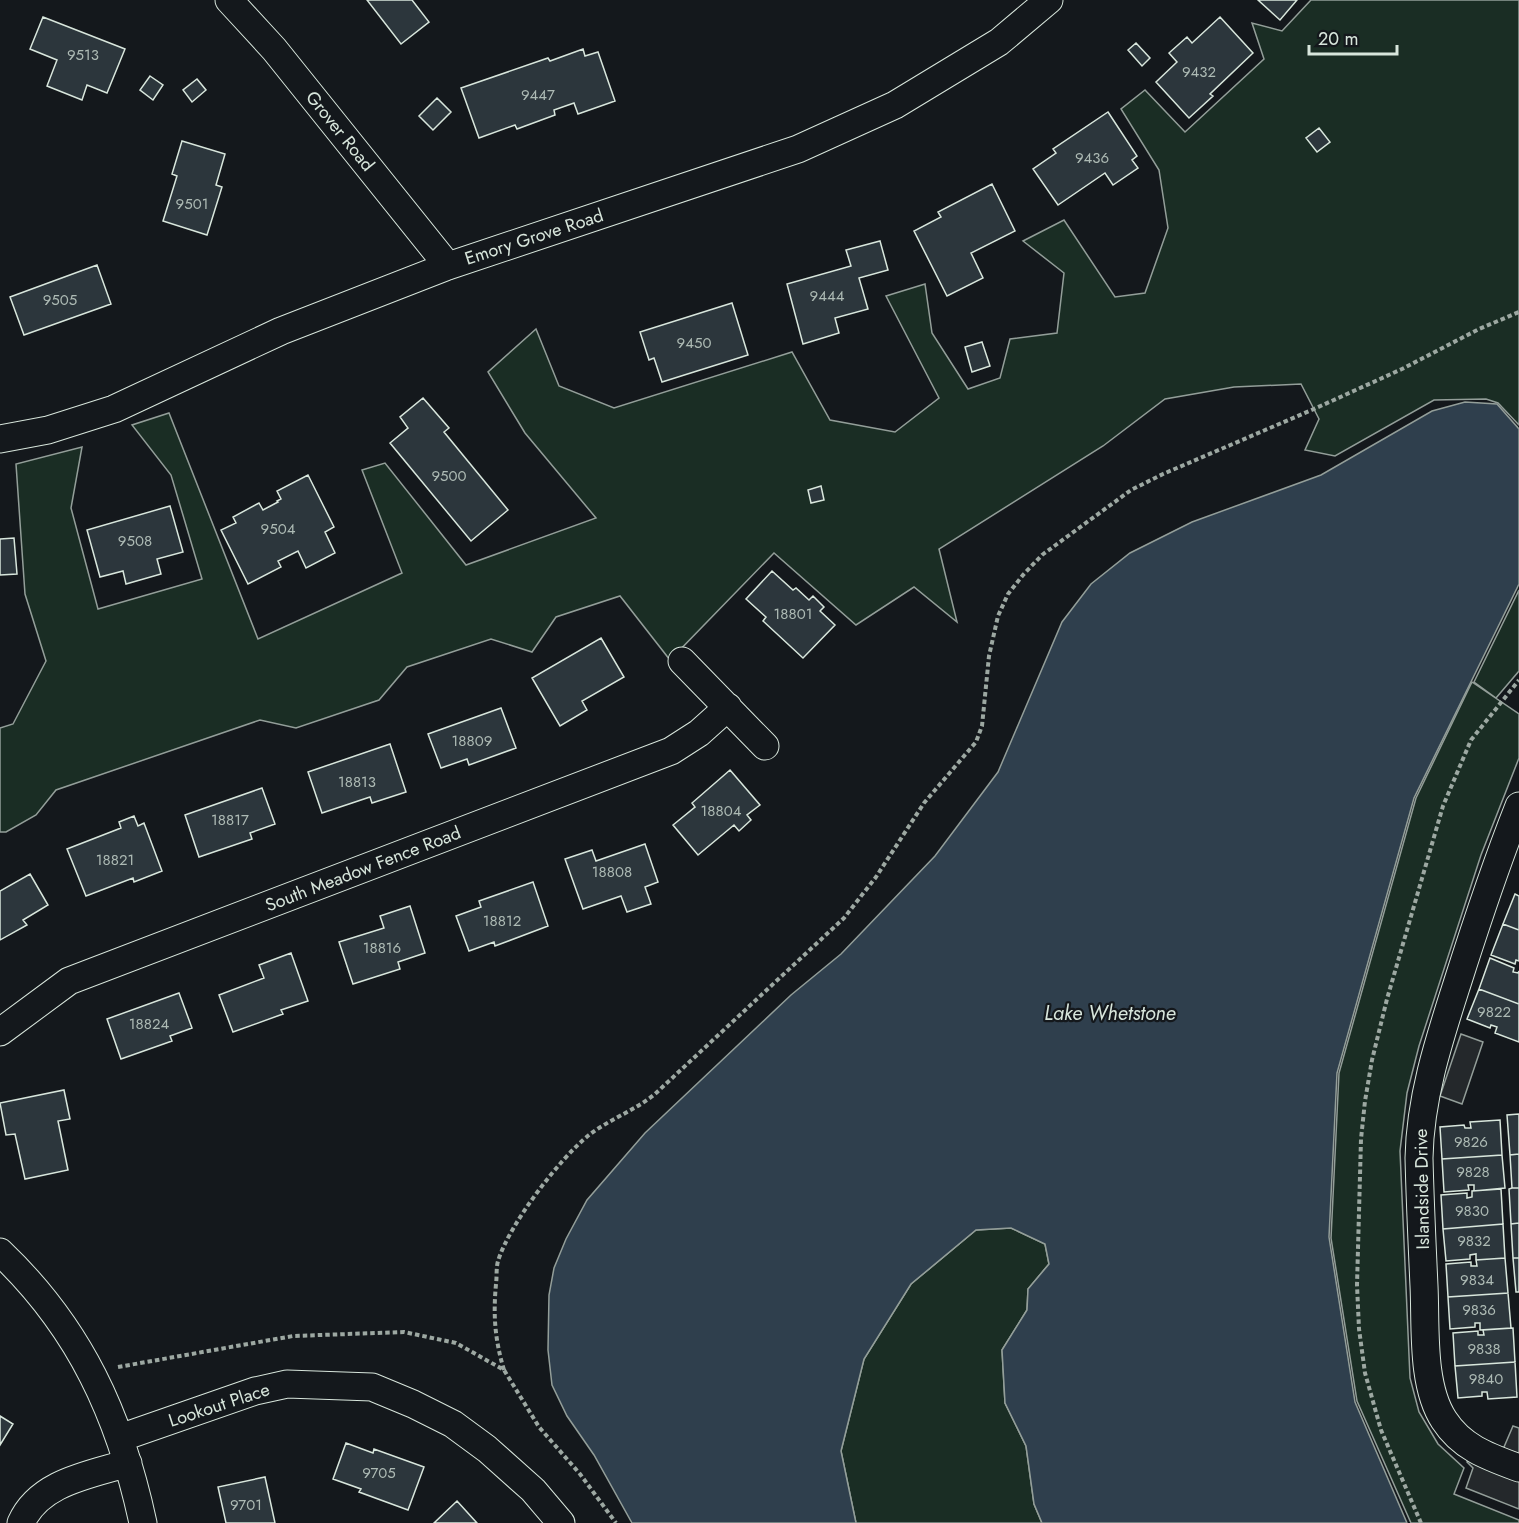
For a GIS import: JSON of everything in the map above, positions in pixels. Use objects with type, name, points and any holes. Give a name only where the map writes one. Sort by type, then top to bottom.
[{"type":"street","name":"Grover Road","points":[[229,0],[274,49],[448,266]]},
{"type":"street","name":"Emory Grove Road","points":[[0,439],[48,430],[114,409],[281,331],[448,266],[798,149],[895,105],[999,42],[1049,0]]},
{"type":"street","points":[[682,661],[765,746]]},
{"type":"street","name":"South Meadow Fence Road","points":[[0,1032],[69,981],[671,751],[699,733],[728,707]]},
{"type":"street","name":"Islandside Drive","points":[[1519,806],[1474,928],[1445,1023],[1426,1094],[1420,1128],[1419,1158],[1427,1357],[1436,1406],[1450,1429],[1467,1445],[1485,1456],[1519,1468]]},
{"type":"street","points":[[0,1252],[51,1306],[79,1349],[101,1392],[120,1438],[143,1523]]},
{"type":"street","name":"Lookout Place","points":[[120,1438],[255,1391],[288,1384],[372,1387],[414,1404],[453,1424],[487,1449],[533,1490],[561,1523]]},
{"type":"street","points":[[21,1523],[26,1511],[38,1498],[54,1487],[128,1463]]},
{"type":"path","points":[[504,1370],[496,1345],[493,1311],[498,1262],[515,1226],[534,1197],[575,1146],[592,1133],[637,1108],[669,1082],[844,918],[876,877],[924,803],[976,742],[981,726],[989,656],[998,616],[1008,594],[1042,555],[1113,502],[1155,478],[1402,369],[1479,329],[1519,312]]},
{"type":"green space","points":[[1311,0],[1519,0],[1519,425],[1498,403],[1486,399],[1434,400],[1335,456],[1305,450],[1319,419],[1301,384],[1234,387],[1165,399],[1103,446],[939,549],[957,622],[914,587],[856,625],[774,553],[670,660],[620,596],[556,617],[532,652],[491,639],[407,667],[379,700],[296,728],[260,720],[56,790],[36,815],[6,832],[0,832],[0,728],[13,724],[46,661],[25,594],[16,464],[82,447],[71,508],[98,609],[202,579],[171,475],[132,425],[169,413],[258,639],[402,573],[362,470],[385,463],[466,565],[596,518],[525,433],[488,372],[536,329],[559,386],[614,408],[792,352],[830,420],[895,432],[939,398],[886,296],[925,284],[932,333],[968,389],[1000,378],[1010,339],[1057,333],[1064,273],[1023,241],[1064,220],[1115,297],[1145,293],[1168,228],[1159,170],[1121,109],[1145,90],[1185,132],[1264,59],[1252,23],[1282,31]]},
{"type":"green space","points":[[1519,590],[1519,671],[1496,698],[1474,682]]},
{"type":"green space","points":[[1472,682],[1519,714],[1519,758],[1481,855],[1419,1046],[1407,1093],[1400,1151],[1410,1378],[1419,1412],[1438,1444],[1464,1468],[1454,1494],[1519,1520],[1519,1523],[1411,1523],[1357,1401],[1331,1238],[1339,1073],[1416,798]]},
{"type":"green space","points":[[1011,1228],[1045,1244],[1049,1264],[1028,1289],[1027,1310],[1002,1350],[1005,1403],[1026,1446],[1034,1504],[1042,1523],[856,1523],[841,1451],[864,1359],[911,1284],[976,1230]]},
{"type":"shaded area","points":[[1461,1034],[1483,1042],[1462,1104],[1440,1096]]},
{"type":"shaded area","points":[[1513,1426],[1519,1428],[1519,1509],[1466,1488],[1473,1468],[1467,1462],[1485,1441],[1504,1447]]},
{"type":"water","name":"Lake Whetstone","points":[[1465,402],[1497,404],[1519,429],[1519,584],[1414,798],[1337,1073],[1329,1237],[1355,1402],[1407,1523],[1042,1523],[1034,1504],[1026,1446],[1005,1403],[1002,1350],[1027,1310],[1028,1289],[1049,1264],[1045,1244],[1011,1228],[976,1230],[911,1284],[864,1359],[841,1451],[856,1523],[632,1523],[594,1455],[567,1416],[552,1385],[548,1350],[549,1295],[554,1268],[566,1239],[587,1200],[645,1133],[791,995],[841,954],[935,856],[998,772],[1062,622],[1091,584],[1130,553],[1192,522],[1321,475],[1432,411]]},
{"type":"building","points":[[367,0],[412,0],[429,22],[401,44]]},
{"type":"building","points":[[1258,0],[1297,0],[1280,20]]},
{"type":"building","points":[[43,17],[125,49],[107,93],[87,85],[82,100],[47,86],[57,60],[30,49]]},
{"type":"building","points":[[1220,17],[1253,53],[1210,94],[1213,96],[1189,118],[1156,82],[1177,62],[1169,53],[1187,37],[1192,43]]},
{"type":"building","points":[[1136,43],[1150,58],[1142,66],[1128,50]]},
{"type":"building","points":[[583,49],[585,56],[598,52],[615,101],[578,114],[574,103],[554,110],[555,115],[517,129],[515,125],[479,138],[461,88],[548,58],[550,61]]},
{"type":"building","points":[[150,76],[163,85],[153,100],[140,90]]},
{"type":"building","points":[[197,79],[206,90],[192,102],[183,90]]},
{"type":"building","points":[[437,98],[451,112],[433,130],[419,116]]},
{"type":"building","points":[[1108,112],[1137,156],[1132,160],[1138,168],[1113,185],[1105,173],[1058,205],[1033,169],[1056,153],[1053,149]]},
{"type":"building","points":[[1319,128],[1330,142],[1317,152],[1306,138]]},
{"type":"building","points":[[182,141],[225,154],[216,185],[222,187],[207,235],[163,221],[177,176],[172,174]]},
{"type":"building","points":[[992,184],[1015,231],[971,253],[983,278],[947,296],[914,231],[941,217],[938,212]]},
{"type":"building","points":[[880,241],[888,270],[859,278],[868,309],[835,318],[839,333],[803,344],[787,284],[851,266],[846,250]]},
{"type":"building","points":[[97,265],[111,304],[24,335],[10,297]]},
{"type":"building","points":[[732,303],[748,355],[662,382],[654,358],[649,360],[640,332]]},
{"type":"building","points":[[982,342],[990,366],[972,372],[965,347]]},
{"type":"building","points":[[423,398],[449,428],[444,432],[508,510],[471,541],[390,443],[408,428],[400,417]]},
{"type":"building","points":[[308,475],[334,527],[325,532],[335,553],[306,568],[298,551],[278,561],[281,567],[248,584],[221,530],[236,523],[233,517],[259,503],[263,510],[278,502],[281,499],[277,491]]},
{"type":"building","points":[[821,486],[824,500],[811,503],[808,490]]},
{"type":"building","points":[[170,506],[183,552],[157,559],[161,574],[126,584],[123,571],[100,577],[87,530]]},
{"type":"building","points":[[14,538],[17,574],[0,575],[0,539]]},
{"type":"building","points":[[772,571],[793,590],[796,588],[809,600],[813,596],[824,607],[820,611],[835,625],[803,658],[763,621],[766,617],[746,599]]},
{"type":"building","points":[[601,638],[624,677],[582,701],[587,710],[560,726],[532,678]]},
{"type":"building","points":[[501,708],[516,748],[469,765],[467,759],[441,768],[428,734]]},
{"type":"building","points":[[390,744],[406,792],[372,803],[370,797],[322,813],[308,772]]},
{"type":"building","points":[[730,770],[760,805],[747,815],[751,820],[739,831],[734,825],[698,855],[673,825],[695,807],[692,803]]},
{"type":"building","points":[[262,788],[275,824],[250,833],[252,839],[199,857],[185,815]]},
{"type":"building","points":[[134,816],[138,826],[144,823],[162,871],[134,882],[133,878],[86,896],[67,849],[121,828],[119,822]]},
{"type":"building","points":[[645,844],[658,882],[645,887],[651,904],[627,912],[621,896],[583,909],[565,859],[592,850],[596,861]]},
{"type":"building","points":[[30,874],[48,905],[23,920],[27,925],[0,940],[0,891]]},
{"type":"building","points":[[533,882],[548,926],[495,946],[494,942],[469,951],[456,916],[481,907],[479,901]]},
{"type":"building","points":[[1515,894],[1519,896],[1519,930],[1503,924]]},
{"type":"building","points":[[410,906],[425,953],[398,962],[400,969],[353,984],[339,942],[384,928],[380,916]]},
{"type":"building","points":[[1503,924],[1519,930],[1519,961],[1516,960],[1515,964],[1491,955]]},
{"type":"building","points":[[291,953],[308,1001],[281,1010],[283,1014],[233,1032],[219,995],[264,978],[259,965]]},
{"type":"building","points":[[1490,958],[1514,968],[1513,972],[1518,973],[1519,971],[1519,1004],[1479,989]]},
{"type":"building","points":[[1479,989],[1519,1004],[1519,1042],[1495,1033],[1497,1027],[1491,1025],[1490,1028],[1467,1019]]},
{"type":"building","points":[[179,993],[192,1028],[170,1036],[172,1041],[121,1059],[107,1019]]},
{"type":"building","points":[[64,1090],[70,1119],[58,1121],[68,1170],[25,1179],[15,1134],[6,1135],[0,1103]]},
{"type":"building","points":[[1519,1114],[1519,1154],[1510,1155],[1507,1115]]},
{"type":"building","points":[[1500,1120],[1502,1155],[1442,1159],[1440,1127],[1464,1125],[1465,1128],[1471,1128],[1470,1122]]},
{"type":"building","points":[[1519,1154],[1519,1188],[1512,1188],[1510,1155]]},
{"type":"building","points":[[1502,1155],[1505,1188],[1474,1191],[1474,1185],[1468,1185],[1469,1190],[1444,1192],[1442,1159]]},
{"type":"building","points":[[1519,1188],[1519,1223],[1511,1224],[1509,1189]]},
{"type":"building","points":[[1501,1189],[1503,1224],[1443,1229],[1441,1195],[1467,1193],[1467,1198],[1472,1197],[1472,1191]]},
{"type":"building","points":[[1519,1223],[1519,1258],[1513,1258],[1511,1224]]},
{"type":"building","points":[[1503,1224],[1505,1258],[1476,1260],[1476,1254],[1470,1255],[1470,1259],[1446,1261],[1443,1229]]},
{"type":"building","points":[[1505,1258],[1508,1293],[1448,1297],[1446,1264],[1471,1262],[1471,1266],[1477,1266],[1476,1260]]},
{"type":"building","points":[[1513,1258],[1519,1258],[1519,1292],[1516,1292]]},
{"type":"building","points":[[1508,1293],[1511,1328],[1480,1330],[1480,1323],[1475,1323],[1475,1327],[1450,1329],[1448,1297]]},
{"type":"building","points":[[1513,1328],[1515,1362],[1455,1366],[1453,1333],[1478,1331],[1478,1335],[1484,1335],[1483,1330]]},
{"type":"building","points":[[1515,1362],[1517,1397],[1488,1399],[1487,1392],[1482,1392],[1482,1396],[1458,1398],[1455,1366]]},
{"type":"building","points":[[0,1416],[13,1424],[0,1445]]},
{"type":"building","points":[[346,1443],[373,1453],[374,1449],[424,1467],[408,1510],[359,1492],[361,1489],[333,1479]]},
{"type":"building","points":[[265,1477],[275,1523],[226,1523],[218,1487]]},
{"type":"building","points":[[457,1501],[477,1523],[434,1523]]}]
